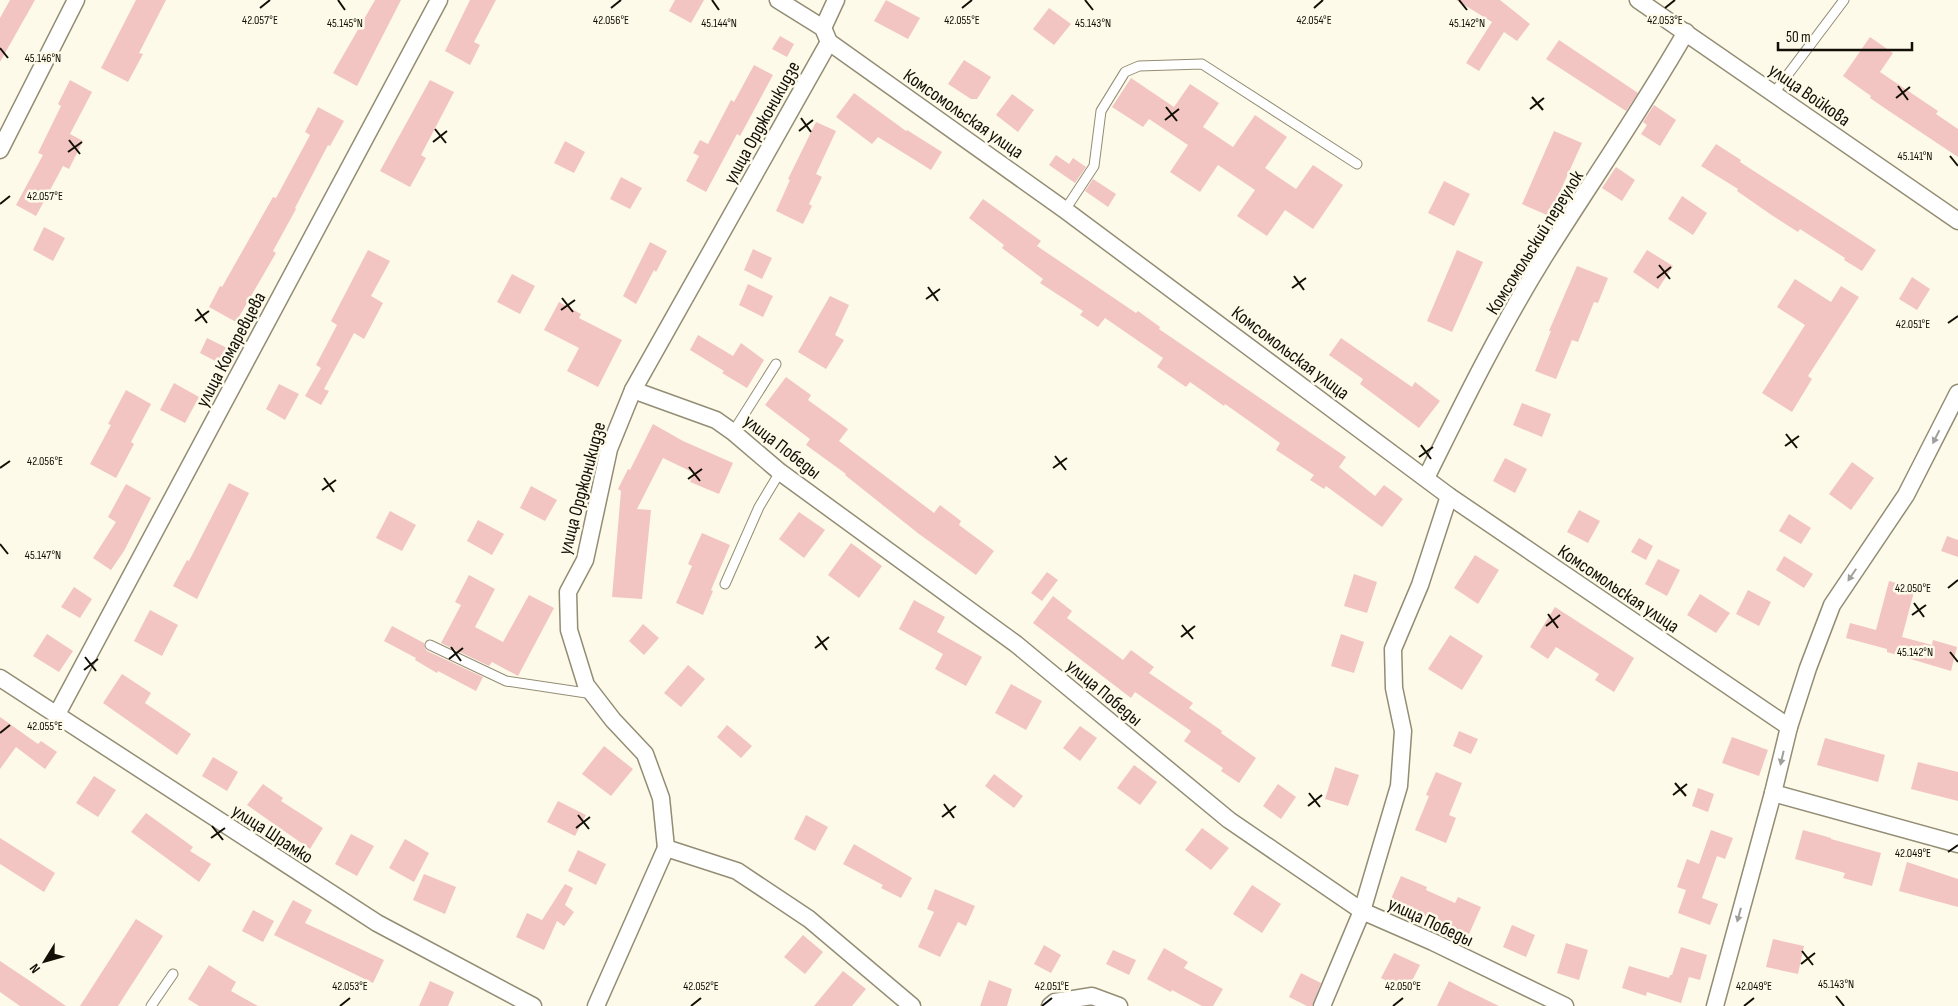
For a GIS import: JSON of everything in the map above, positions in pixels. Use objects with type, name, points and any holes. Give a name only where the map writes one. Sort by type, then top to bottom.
[{"type":"street","points":[[0,150],[76,0]]},
{"type":"street","name":"улица Комаревцева","points":[[56,716],[439,0]]},
{"type":"street","name":"Комсомольская улица","points":[[778,0],[1065,210],[1449,496],[1789,727]]},
{"type":"street","name":"улица Орджоникидзе","points":[[666,848],[661,798],[646,754],[613,720],[586,685],[569,630],[568,592],[585,560],[609,449],[633,390],[826,35],[836,0]]},
{"type":"street","name":"улица Войкова","points":[[1638,0],[1958,221]]},
{"type":"street","name":"Комсомольский переулок","points":[[1426,478],[1456,417],[1544,258],[1652,90],[1686,32]]},
{"type":"street","name":"улица Победы","points":[[633,390],[716,420],[733,432],[780,472],[1016,644],[1229,820],[1362,911],[1433,942],[1565,1006]]},
{"type":"street","points":[[1715,1006],[1789,727],[1808,668],[1832,606],[1906,495],[1958,393]]},
{"type":"street","points":[[1322,1006],[1362,911],[1399,786],[1403,731],[1394,688],[1393,649],[1420,585],[1449,496]]},
{"type":"street","name":"улица Шрамко","points":[[0,678],[376,923],[533,1006]]},
{"type":"street","points":[[1773,793],[1958,844]]},
{"type":"street","points":[[596,1006],[666,848],[737,871],[809,919],[912,1006]]},
{"type":"street","points":[[1050,1006],[1055,1002],[1092,996],[1119,1006]]},
{"type":"lane","points":[[1774,93],[1844,0]]},
{"type":"lane","points":[[1065,210],[1094,166],[1101,111],[1125,72],[1139,66],[1202,64],[1357,164]]},
{"type":"lane","points":[[733,432],[776,364]]},
{"type":"lane","points":[[725,584],[759,507],[780,472]]},
{"type":"lane","points":[[430,645],[506,681],[593,694]]},
{"type":"lane","points":[[151,1006],[173,974]]},
{"type":"building","points":[[10,0],[35,0],[0,62],[0,18]]},
{"type":"building","points":[[136,0],[166,0],[139,53],[143,54],[128,82],[101,68]]},
{"type":"building","points":[[375,0],[401,0],[357,86],[333,73]]},
{"type":"building","points":[[470,0],[496,0],[474,42],[480,45],[470,65],[445,51]]},
{"type":"building","points":[[675,0],[704,0],[691,23],[669,11]]},
{"type":"building","points":[[886,0],[920,18],[908,39],[874,21]]},
{"type":"building","points":[[1456,0],[1500,0],[1530,24],[1517,41],[1504,32],[1479,71],[1466,63],[1492,22]]},
{"type":"building","points":[[1049,8],[1071,24],[1054,45],[1033,29]]},
{"type":"building","points":[[780,36],[794,44],[787,57],[772,49]]},
{"type":"building","points":[[1870,37],[1893,53],[1880,72],[1938,111],[1936,114],[1958,129],[1958,157],[1870,98],[1871,96],[1843,76]]},
{"type":"building","points":[[1559,40],[1638,93],[1626,111],[1546,59]]},
{"type":"building","points":[[964,60],[991,77],[977,99],[971,99],[948,84]]},
{"type":"building","points":[[754,65],[773,75],[740,136],[737,134],[706,192],[686,181],[699,156],[693,153],[700,140],[708,144],[731,100],[734,102]]},
{"type":"building","points":[[1131,78],[1174,107],[1190,84],[1219,103],[1203,127],[1233,147],[1255,115],[1287,137],[1265,168],[1296,189],[1313,165],[1343,185],[1313,229],[1285,210],[1267,236],[1237,216],[1255,190],[1218,165],[1200,192],[1170,172],[1188,145],[1149,119],[1143,127],[1112,107]]},
{"type":"building","points":[[70,80],[92,92],[70,134],[83,141],[69,169],[63,166],[36,216],[16,205],[43,155],[38,153],[61,106],[58,104]]},
{"type":"building","points":[[430,80],[454,92],[421,155],[426,158],[410,187],[380,171]]},
{"type":"building","points":[[854,93],[906,131],[942,152],[931,170],[878,137],[872,144],[836,117]]},
{"type":"building","points":[[1012,94],[1034,110],[1018,132],[996,115]]},
{"type":"building","points":[[1654,105],[1676,120],[1660,146],[1641,134],[1647,125],[1643,122]]},
{"type":"building","points":[[318,107],[344,121],[330,146],[328,145],[273,251],[276,253],[236,322],[209,307],[273,197],[276,198],[310,135],[305,132]]},
{"type":"building","points":[[816,122],[836,131],[816,174],[822,177],[809,204],[812,206],[803,224],[776,211],[790,180],[788,179]]},
{"type":"building","points":[[1554,131],[1582,143],[1549,216],[1522,204]]},
{"type":"building","points":[[565,141],[585,152],[574,173],[554,163]]},
{"type":"building","points":[[1716,144],[1741,160],[1740,162],[1876,250],[1862,271],[1800,229],[1798,232],[1770,214],[1737,191],[1738,189],[1701,166]]},
{"type":"building","points":[[1056,155],[1069,164],[1073,158],[1086,167],[1075,183],[1049,165]]},
{"type":"building","points":[[1616,167],[1635,180],[1622,201],[1602,188]]},
{"type":"building","points":[[621,177],[642,188],[630,209],[610,199]]},
{"type":"building","points":[[1093,179],[1116,194],[1108,207],[1085,191]]},
{"type":"building","points":[[1444,181],[1470,194],[1454,226],[1428,213]]},
{"type":"building","points":[[1682,196],[1707,213],[1693,235],[1668,219]]},
{"type":"building","points":[[983,199],[1041,241],[1037,246],[1136,313],[1138,311],[1160,327],[1159,329],[1346,457],[1339,467],[1375,496],[1384,485],[1403,499],[1382,527],[1326,486],[1324,489],[1310,480],[1314,475],[1276,450],[1280,443],[1190,382],[1186,387],[1157,367],[1163,358],[1105,318],[1098,327],[1080,315],[1083,311],[1040,283],[1043,279],[1002,248],[1004,245],[969,218]]},
{"type":"building","points":[[44,227],[65,238],[53,261],[33,250]]},
{"type":"building","points":[[650,242],[667,251],[656,272],[654,270],[636,304],[623,296]]},
{"type":"building","points":[[753,249],[772,258],[762,279],[744,270]]},
{"type":"building","points":[[368,250],[390,261],[371,296],[383,303],[364,339],[354,333],[324,389],[329,391],[321,405],[305,396],[321,368],[316,365],[337,325],[331,321]]},
{"type":"building","points":[[1457,250],[1483,262],[1452,332],[1427,321]]},
{"type":"building","points":[[1647,250],[1673,266],[1658,289],[1633,272]]},
{"type":"building","points":[[1577,266],[1608,278],[1598,303],[1594,302],[1578,342],[1572,340],[1556,379],[1535,371],[1551,331],[1549,331]]},
{"type":"building","points":[[512,274],[535,286],[520,314],[497,302]]},
{"type":"building","points":[[1912,277],[1930,289],[1917,310],[1899,299]]},
{"type":"building","points":[[1795,279],[1831,302],[1841,286],[1859,297],[1808,376],[1812,379],[1792,412],[1762,393],[1805,325],[1777,307]]},
{"type":"building","points":[[748,284],[773,296],[763,317],[739,305]]},
{"type":"building","points":[[830,296],[849,305],[835,335],[844,340],[826,369],[798,352]]},
{"type":"building","points":[[559,302],[581,314],[579,318],[622,340],[598,387],[567,371],[579,348],[544,330]]},
{"type":"building","points":[[698,335],[733,356],[741,343],[764,360],[747,388],[690,350]]},
{"type":"building","points":[[207,338],[227,348],[219,363],[200,353]]},
{"type":"building","points":[[1341,338],[1412,387],[1415,382],[1440,401],[1419,428],[1360,384],[1363,379],[1329,355]]},
{"type":"building","points":[[786,377],[811,395],[808,400],[848,429],[839,441],[934,513],[940,505],[961,521],[959,525],[994,551],[976,575],[919,534],[846,474],[806,445],[810,439],[765,405]]},
{"type":"building","points":[[174,383],[199,397],[185,423],[160,410]]},
{"type":"building","points":[[279,384],[299,394],[285,420],[266,409]]},
{"type":"building","points":[[126,390],[151,404],[131,442],[134,444],[116,478],[90,464],[111,425],[108,424]]},
{"type":"building","points":[[1522,403],[1551,414],[1542,437],[1513,425]]},
{"type":"building","points":[[653,424],[683,441],[733,463],[719,494],[690,482],[694,473],[663,458],[637,509],[651,510],[642,599],[612,597],[621,491],[618,489],[628,469],[630,470]]},
{"type":"building","points":[[1505,458],[1527,469],[1515,493],[1493,481]]},
{"type":"building","points":[[1852,462],[1874,478],[1851,510],[1829,494]]},
{"type":"building","points":[[229,483],[249,493],[197,599],[173,586],[187,560],[189,561]]},
{"type":"building","points":[[126,484],[151,498],[124,551],[111,570],[93,558],[116,522],[108,517]]},
{"type":"building","points":[[531,486],[557,500],[545,521],[520,508]]},
{"type":"building","points":[[1579,510],[1600,521],[1588,543],[1567,532]]},
{"type":"building","points":[[390,511],[416,525],[402,551],[376,538]]},
{"type":"building","points":[[799,512],[825,530],[804,558],[779,539]]},
{"type":"building","points":[[1789,514],[1811,528],[1801,544],[1779,531]]},
{"type":"building","points":[[478,520],[504,534],[492,555],[467,541]]},
{"type":"building","points":[[702,533],[730,545],[711,590],[713,591],[703,615],[676,603],[692,566],[688,564]]},
{"type":"building","points":[[1947,536],[1958,540],[1958,557],[1941,551]]},
{"type":"building","points":[[1639,538],[1653,546],[1646,560],[1631,552]]},
{"type":"building","points":[[851,543],[882,566],[859,598],[828,575]]},
{"type":"building","points":[[1475,555],[1499,570],[1478,604],[1454,588]]},
{"type":"building","points":[[1784,556],[1813,574],[1804,588],[1776,570]]},
{"type":"building","points":[[1658,559],[1680,570],[1667,596],[1645,584]]},
{"type":"building","points":[[1047,572],[1058,580],[1042,601],[1031,593]]},
{"type":"building","points":[[1354,574],[1377,582],[1367,613],[1344,606]]},
{"type":"building","points":[[469,575],[495,589],[475,627],[503,642],[529,595],[554,608],[518,676],[492,662],[489,666],[441,643],[461,605],[455,602]]},
{"type":"building","points":[[1889,581],[1915,588],[1902,637],[1932,645],[1933,640],[1957,647],[1951,671],[1887,652],[1887,649],[1846,638],[1850,623],[1876,630]]},
{"type":"building","points":[[74,587],[92,599],[80,618],[61,607]]},
{"type":"building","points":[[1748,590],[1771,602],[1759,626],[1736,614]]},
{"type":"building","points":[[1700,594],[1730,613],[1716,633],[1687,615]]},
{"type":"building","points":[[1053,596],[1072,611],[1067,618],[1123,660],[1131,650],[1154,667],[1149,673],[1193,703],[1189,708],[1256,758],[1239,783],[1221,771],[1223,768],[1184,741],[1191,731],[1135,692],[1131,698],[1033,623]]},
{"type":"building","points":[[914,600],[945,617],[937,632],[982,657],[966,686],[935,669],[943,654],[899,629]]},
{"type":"building","points":[[1555,607],[1634,658],[1614,692],[1595,680],[1599,674],[1556,647],[1548,659],[1530,647]]},
{"type":"building","points":[[150,610],[178,625],[162,656],[134,641]]},
{"type":"building","points":[[643,624],[659,638],[644,655],[629,641]]},
{"type":"building","points":[[392,626],[424,643],[427,651],[483,677],[476,691],[438,671],[437,673],[415,660],[416,658],[384,641]]},
{"type":"building","points":[[47,634],[73,651],[59,672],[33,656]]},
{"type":"building","points":[[1341,634],[1364,642],[1354,673],[1331,666]]},
{"type":"building","points":[[1450,635],[1483,656],[1462,690],[1428,669]]},
{"type":"building","points":[[688,665],[705,679],[681,707],[664,693]]},
{"type":"building","points":[[122,674],[151,693],[145,703],[191,734],[177,755],[103,703]]},
{"type":"building","points":[[1011,684],[1042,701],[1026,730],[995,713]]},
{"type":"building","points":[[0,717],[38,744],[41,741],[57,752],[45,769],[16,747],[0,769]]},
{"type":"building","points":[[727,725],[752,746],[741,758],[717,737]]},
{"type":"building","points":[[1080,726],[1097,738],[1080,761],[1063,748]]},
{"type":"building","points":[[1459,731],[1478,739],[1471,754],[1453,746]]},
{"type":"building","points":[[1732,737],[1768,750],[1759,776],[1722,763]]},
{"type":"building","points":[[1825,738],[1885,755],[1878,782],[1817,765]]},
{"type":"building","points":[[604,746],[633,769],[611,796],[582,774]]},
{"type":"building","points":[[213,757],[238,772],[227,791],[202,776]]},
{"type":"building","points":[[1918,762],[1958,772],[1958,801],[1911,789]]},
{"type":"building","points":[[1134,765],[1157,782],[1140,805],[1117,788]]},
{"type":"building","points":[[1335,767],[1359,775],[1348,806],[1325,799]]},
{"type":"building","points":[[1436,772],[1462,783],[1449,815],[1456,818],[1446,843],[1415,830],[1429,796],[1426,795]]},
{"type":"building","points":[[994,774],[1023,796],[1014,808],[985,786]]},
{"type":"building","points":[[94,776],[116,790],[98,817],[76,803]]},
{"type":"building","points":[[263,784],[283,798],[281,801],[323,828],[310,849],[247,805]]},
{"type":"building","points":[[1278,784],[1296,797],[1281,819],[1263,806]]},
{"type":"building","points":[[1698,788],[1714,794],[1708,812],[1692,806]]},
{"type":"building","points":[[558,801],[586,815],[575,836],[547,822]]},
{"type":"building","points":[[146,813],[193,847],[190,851],[211,864],[199,882],[131,832]]},
{"type":"building","points":[[806,815],[828,827],[815,851],[794,839]]},
{"type":"building","points":[[1202,828],[1229,848],[1211,870],[1185,850]]},
{"type":"building","points":[[1711,830],[1733,838],[1725,859],[1717,856],[1702,898],[1718,904],[1710,925],[1678,913],[1686,890],[1677,887],[1687,859],[1699,864]]},
{"type":"building","points":[[1803,830],[1881,853],[1872,886],[1843,878],[1845,873],[1795,859]]},
{"type":"building","points":[[351,834],[374,846],[357,876],[335,864]]},
{"type":"building","points":[[0,838],[55,873],[44,892],[0,864]]},
{"type":"building","points":[[405,839],[429,853],[414,882],[389,868]]},
{"type":"building","points":[[854,844],[912,878],[901,898],[881,888],[883,885],[843,864]]},
{"type":"building","points":[[578,850],[606,864],[596,885],[568,871]]},
{"type":"building","points":[[1907,862],[1958,879],[1958,907],[1899,891]]},
{"type":"building","points":[[424,874],[456,887],[445,914],[413,900]]},
{"type":"building","points":[[1401,876],[1427,887],[1426,890],[1455,903],[1458,897],[1481,907],[1469,934],[1390,901]]},
{"type":"building","points":[[565,884],[573,888],[565,905],[574,912],[564,926],[557,921],[544,950],[516,937],[527,913],[542,920]]},
{"type":"building","points":[[1252,885],[1281,904],[1262,933],[1233,914]]},
{"type":"building","points":[[935,889],[975,906],[966,926],[958,922],[940,957],[918,947],[934,912],[927,909]]},
{"type":"building","points":[[293,900],[312,910],[305,923],[384,960],[373,983],[274,935]]},
{"type":"building","points":[[253,910],[274,921],[263,942],[242,931]]},
{"type":"building","points":[[136,919],[163,936],[118,1006],[80,1006]]},
{"type":"building","points":[[1512,925],[1535,935],[1526,957],[1503,947]]},
{"type":"building","points":[[803,935],[823,952],[805,974],[784,957]]},
{"type":"building","points":[[1773,939],[1804,946],[1798,974],[1766,967]]},
{"type":"building","points":[[1566,943],[1588,950],[1579,980],[1557,973]]},
{"type":"building","points":[[1044,945],[1061,955],[1051,973],[1034,964]]},
{"type":"building","points":[[1681,947],[1707,955],[1700,980],[1689,977],[1681,1003],[1647,992],[1646,996],[1622,988],[1629,966],[1669,978],[1672,975]]},
{"type":"building","points":[[1164,948],[1188,962],[1184,968],[1223,989],[1213,1006],[1202,1006],[1147,979]]},
{"type":"building","points":[[1113,950],[1136,960],[1129,975],[1106,964]]},
{"type":"building","points":[[1394,953],[1420,965],[1407,991],[1381,978]]},
{"type":"building","points":[[0,961],[66,1006],[20,1006],[0,992]]},
{"type":"building","points":[[209,965],[236,982],[231,991],[258,1006],[199,1006],[188,999]]},
{"type":"building","points":[[843,971],[866,989],[852,1006],[814,1006]]},
{"type":"building","points":[[1301,973],[1321,983],[1312,1006],[1307,1006],[1289,997]]},
{"type":"building","points":[[989,980],[1012,989],[1007,1006],[980,1006]]},
{"type":"building","points":[[430,981],[454,992],[448,1006],[419,1006]]},
{"type":"building","points":[[1449,981],[1464,989],[1499,1006],[1437,1006]]}]
